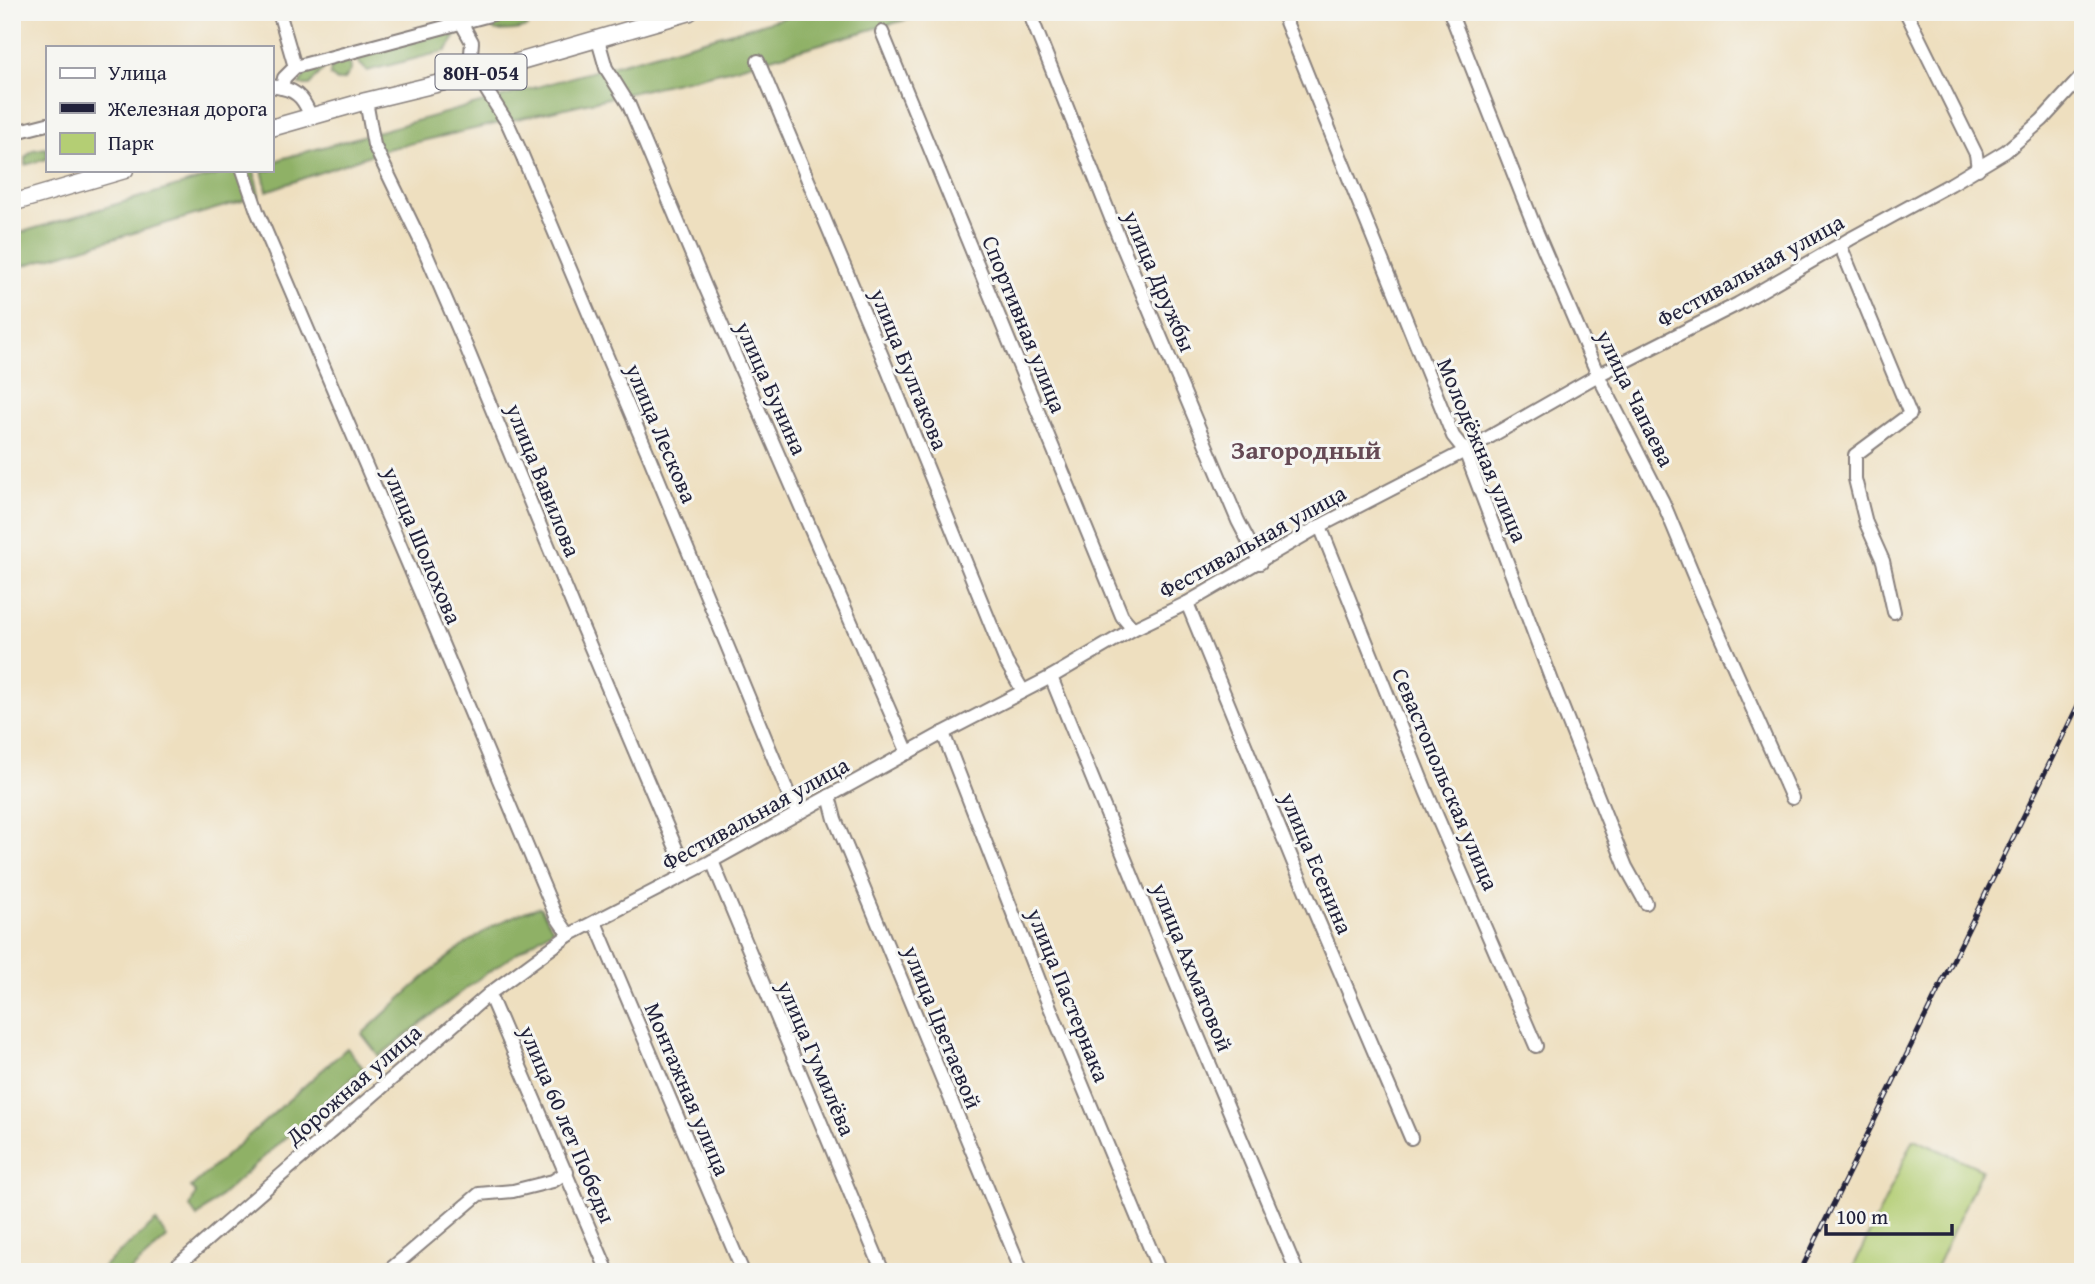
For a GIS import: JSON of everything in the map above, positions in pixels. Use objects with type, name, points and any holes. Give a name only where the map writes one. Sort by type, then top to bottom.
[{"type":"main road","name":"80Н-054","points":[[273,127],[598,40],[690,12]]},
{"type":"main road","points":[[12,203],[118,172]]},
{"type":"street","points":[[279,12],[295,67]]},
{"type":"street","points":[[276,87],[295,67],[501,12]]},
{"type":"street","name":"улица Дружбы","points":[[1029,12],[1233,509],[1260,563]]},
{"type":"street","name":"Молодёжная улица","points":[[1282,12],[1453,436],[1465,451],[1626,867],[1646,903]]},
{"type":"street","name":"улица Чапаева","points":[[1450,12],[1537,233],[1598,375],[1663,502],[1792,798]]},
{"type":"street","points":[[1906,12],[1976,154],[1978,169]]},
{"type":"street","points":[[462,24],[472,42],[475,74]]},
{"type":"street","name":"Спортивная улица","points":[[882,32],[1122,615],[1133,629]]},
{"type":"street","name":"улица Бунина","points":[[598,40],[606,68],[629,105],[908,753]]},
{"type":"street","name":"улица Булгакова","points":[[758,61],[883,356],[1006,662],[1023,691]]},
{"type":"street","name":"улица Лескова","points":[[475,74],[508,124],[522,155],[788,793],[799,812]]},
{"type":"street","name":"Фестивальная улица","points":[[569,935],[712,861],[943,733],[1051,677],[1133,629],[1187,603],[1320,526],[1465,451],[1598,375],[1738,304],[1978,169],[2006,151],[2042,120],[2083,75]]},
{"type":"street","points":[[276,87],[292,90],[304,101],[311,117]]},
{"type":"street","name":"улица Вавилова","points":[[366,102],[374,145],[421,242],[465,344],[687,874]]},
{"type":"street","points":[[12,133],[46,124]]},
{"type":"street","name":"улица Шолохова","points":[[244,172],[257,211],[556,916],[569,935]]},
{"type":"street","points":[[1840,246],[1910,414],[1855,455],[1855,478],[1866,523],[1883,561],[1894,612]]},
{"type":"street","name":"Севастопольская улица","points":[[1320,526],[1426,791],[1536,1046]]},
{"type":"street","name":"улица Есенина","points":[[1187,603],[1294,864],[1411,1138]]},
{"type":"street","name":"улица Ахматовой","points":[[1051,677],[1297,1272]]},
{"type":"street","name":"улица Пастернака","points":[[943,733],[1042,988],[1160,1272]]},
{"type":"street","name":"улица Цветаевой","points":[[829,796],[840,832],[1022,1272]]},
{"type":"street","name":"улица Гумилёва","points":[[712,861],[884,1272]]},
{"type":"street","name":"Монтажная улица","points":[[595,922],[743,1272]]},
{"type":"street","name":"Дорожная улица","points":[[170,1272],[489,994],[569,935]]},
{"type":"street","name":"улица 60 лет Победы","points":[[489,994],[608,1272]]},
{"type":"street","points":[[387,1272],[480,1194],[513,1191],[553,1181],[567,1172]]},
{"type":"green space","points":[[524,12],[528,27],[496,31],[487,23]]},
{"type":"green space","points":[[804,12],[933,12],[725,71],[387,149],[267,191],[262,172],[273,172],[273,162]]},
{"type":"green space","points":[[449,32],[458,33],[446,51],[367,71],[356,60],[360,56]]},
{"type":"green space","points":[[344,61],[350,63],[351,70],[345,79],[337,81],[330,75],[331,66]]},
{"type":"green space","points":[[325,67],[310,85],[299,85],[307,71]]},
{"type":"green space","points":[[46,148],[46,159],[25,165],[25,158],[33,150]]},
{"type":"green space","points":[[225,172],[254,172],[259,196],[12,269],[12,235]]},
{"type":"green space","points":[[540,907],[553,929],[481,977],[379,1056],[362,1034],[423,978],[467,943],[490,928]]},
{"type":"green space","points":[[347,1048],[363,1068],[197,1217],[190,1207],[196,1193],[191,1187]]},
{"type":"green space","points":[[1914,1139],[1982,1169],[1934,1272],[1851,1272]]},
{"type":"green space","points":[[156,1221],[167,1238],[129,1272],[97,1272]]},
{"type":"railway","points":[[1800,1272],[2083,695]]},
{"type":"district","name":"Загородный","points":[[1306,449]]}]
